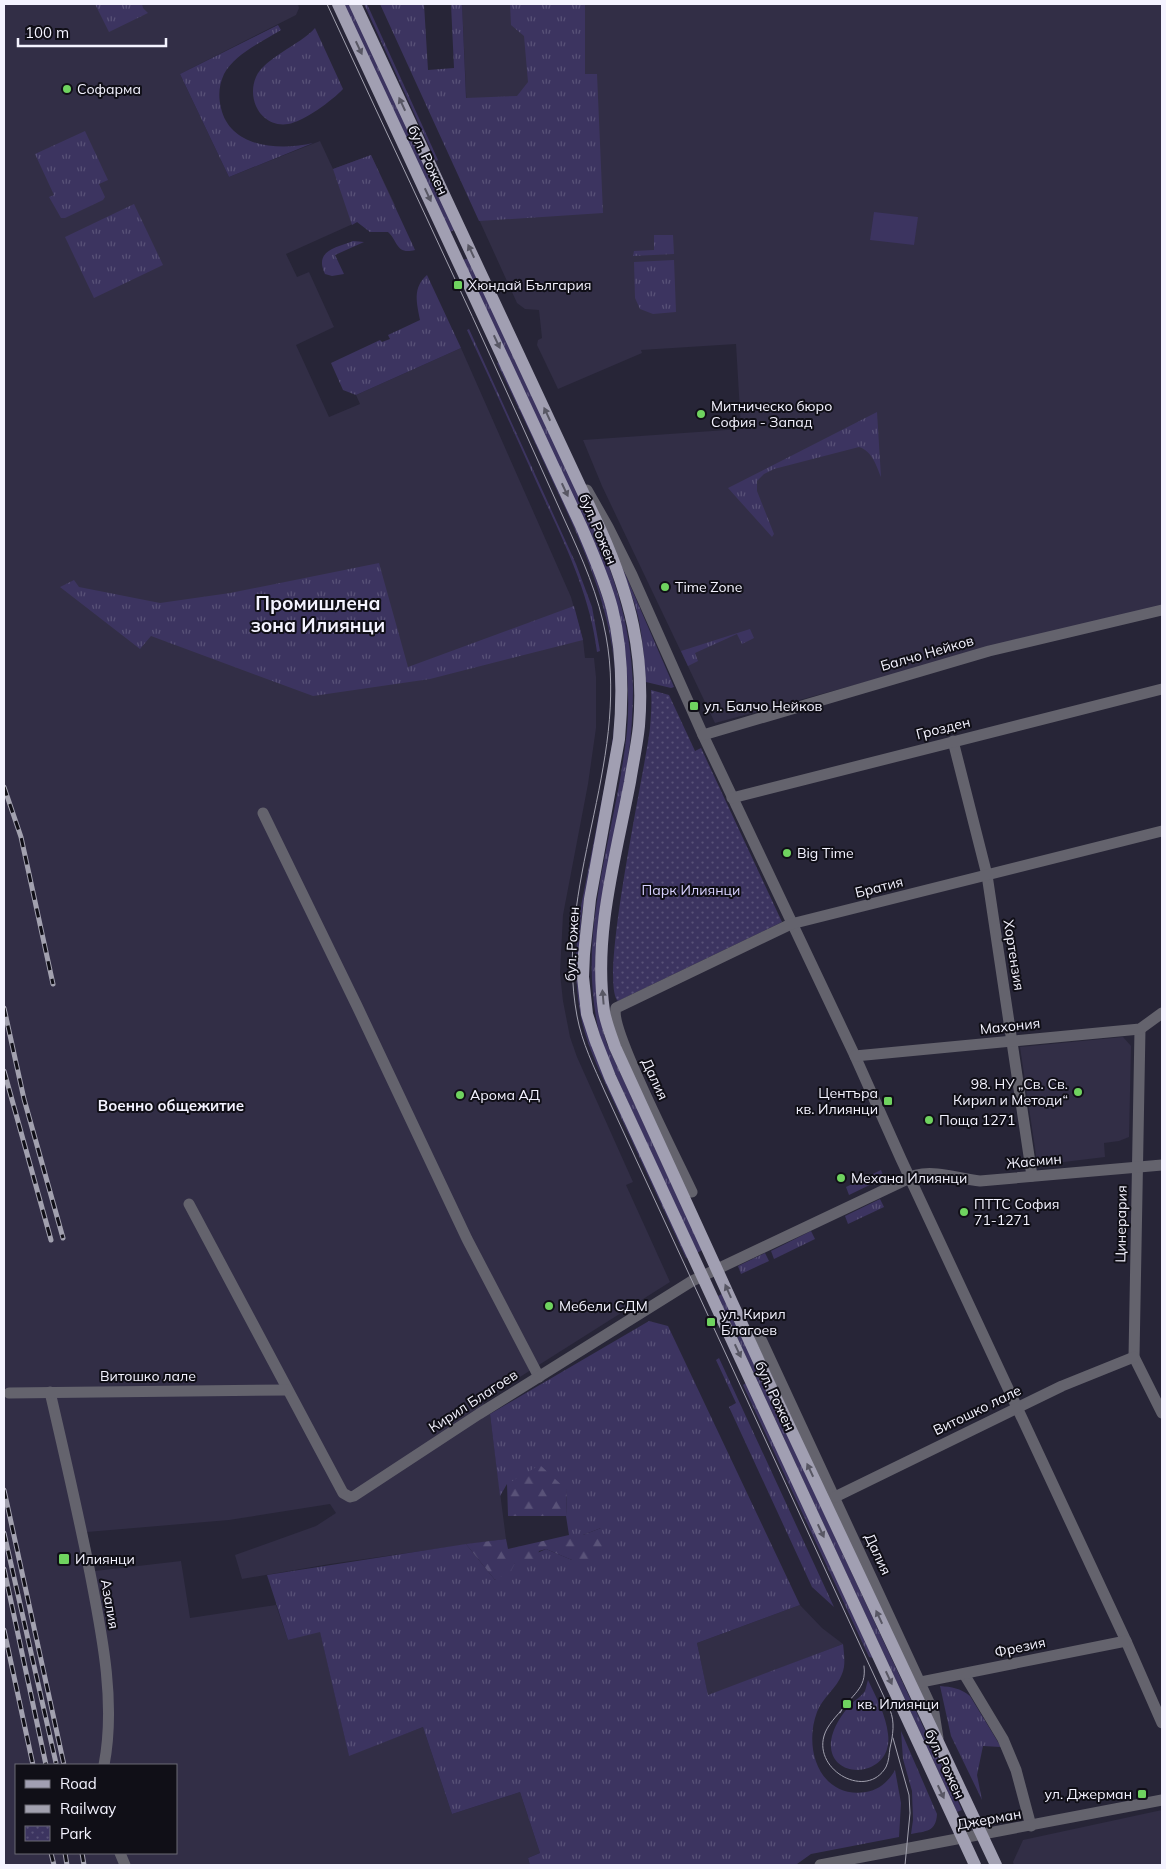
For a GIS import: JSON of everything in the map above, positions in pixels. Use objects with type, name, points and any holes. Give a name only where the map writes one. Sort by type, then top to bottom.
[{"type":"main road","name":"бул. Рожен","points":[[338,4],[579,521],[598,566],[612,608],[622,678],[621,718],[586,929],[585,999],[591,1028],[600,1053],[975,1865]]},
{"type":"main road","name":"бул. Рожен","points":[[355,4],[568,458],[618,572],[633,619],[639,669],[640,711],[638,739],[603,929],[601,968],[604,1013],[615,1047],[673,1161],[717,1268],[772,1377],[996,1865]]},
{"type":"street","name":"бул. Рожен","points":[[568,458],[608,526],[732,798],[855,1056],[1160,1711],[1162,1723]]},
{"type":"street","name":"Балчо Нейков","points":[[703,735],[990,651],[1162,610]]},
{"type":"street","name":"Грозден","points":[[732,798],[1162,690]]},
{"type":"street","name":"Хортензия","points":[[953,741],[987,875],[1032,1176]]},
{"type":"street","points":[[263,812],[467,1239],[539,1377]]},
{"type":"street","name":"Братия","points":[[616,1008],[791,924],[1162,831]]},
{"type":"street","name":"Далия","points":[[616,1008],[615,1018],[629,1059],[673,1161],[692,1192]]},
{"type":"street","points":[[1140,1029],[1162,1013]]},
{"type":"street","name":"Махония","points":[[855,1056],[1140,1029]]},
{"type":"street","name":"Цинерария","points":[[1140,1029],[1134,1357],[1162,1413]]},
{"type":"street","name":"Жасмин","points":[[910,1177],[925,1172],[980,1182],[1162,1165]]},
{"type":"street","name":"Кирил Благоев","points":[[189,1204],[343,1493],[354,1496],[479,1414],[703,1275],[910,1177]]},
{"type":"street","name":"Далия","points":[[760,1337],[772,1377],[835,1497],[921,1682],[934,1713],[942,1749]]},
{"type":"street","name":"Витошко лале","points":[[835,1497],[1017,1407],[1062,1386],[1134,1357]]},
{"type":"street","name":"Витошко лале","points":[[9,1393],[287,1390]]},
{"type":"street","name":"Азалия","points":[[50,1392],[78,1513],[98,1617],[109,1699],[104,1764]]},
{"type":"street","name":"Фрезия","points":[[921,1682],[1126,1641]]},
{"type":"street","points":[[964,1674],[1003,1739],[1016,1770],[1031,1826]]},
{"type":"street","name":"Джерман","points":[[820,1865],[1162,1800]]},
{"type":"shaded area","points":[[4,4],[298,4],[299,8],[296,15],[180,74],[229,177],[320,141],[333,169],[371,155],[395,205],[286,254],[297,277],[309,272],[334,327],[296,345],[329,417],[360,404],[356,395],[461,348],[571,597],[583,640],[585,658],[594,658],[596,728],[588,784],[563,915],[560,973],[563,1001],[570,1037],[577,1057],[633,1182],[626,1185],[670,1282],[482,1401],[490,1414],[506,1539],[330,1564],[242,1579],[235,1555],[316,1526],[336,1513],[330,1504],[229,1520],[87,1532],[95,1571],[181,1561],[190,1618],[276,1605],[288,1640],[320,1631],[349,1755],[423,1727],[452,1814],[520,1792],[540,1853],[528,1858],[530,1865],[4,1865]]},
{"type":"shaded area","points":[[462,4],[1162,4],[1162,606],[990,648],[715,723],[602,486],[583,440],[741,429],[736,344],[641,350],[642,353],[558,389],[537,345],[538,340],[542,338],[539,310],[525,309],[517,303],[471,202]]},
{"type":"shaded area","name":"98. НУ „Св. Св. Кирил и Методи“","points":[[1123,1037],[1131,1046],[1129,1137],[1119,1141],[1104,1143],[1105,1157],[1039,1165],[1020,1047]]},
{"type":"shaded area","points":[[800,1605],[822,1628],[843,1644],[708,1696],[697,1643]]},
{"type":"shaded area","points":[[1162,1810],[1162,1865],[1014,1865],[1013,1862],[1023,1840]]},
{"type":"green space","points":[[95,4],[142,4],[148,13],[109,32]]},
{"type":"green space","points":[[343,4],[349,4],[456,229],[450,232]]},
{"type":"green space","points":[[364,4],[367,4],[438,160],[436,161]]},
{"type":"green space","points":[[380,4],[424,4],[428,70],[454,68],[451,4],[462,4],[466,98],[517,96],[528,82],[524,36],[511,25],[510,4],[585,4],[585,74],[597,74],[603,213],[479,221]]},
{"type":"green space","points":[[278,25],[281,30],[242,54],[224,74],[219,95],[221,108],[226,121],[235,131],[245,139],[258,144],[286,147],[313,143],[229,177],[180,74]]},
{"type":"green space","points":[[315,28],[343,89],[332,99],[302,119],[288,124],[271,122],[258,111],[255,103],[253,86],[256,77],[266,64]]},
{"type":"green space","points":[[85,131],[108,180],[99,184],[105,197],[103,200],[65,218],[61,218],[49,197],[54,195],[35,154]]},
{"type":"green space","points":[[371,155],[415,250],[404,251],[401,249],[388,232],[370,232],[357,222],[352,225],[333,169]]},
{"type":"green space","points":[[134,204],[163,265],[94,298],[65,237]]},
{"type":"green space","points":[[874,212],[918,217],[914,245],[870,240]]},
{"type":"green space","points":[[654,235],[673,235],[674,254],[633,256],[634,251],[654,250]]},
{"type":"green space","points":[[353,241],[364,242],[335,255],[344,274],[332,276],[325,274],[322,266],[324,255],[333,248]]},
{"type":"green space","points":[[469,258],[596,534],[618,593],[625,623],[631,655],[633,688],[632,727],[621,801],[601,905],[597,939],[596,974],[599,1009],[607,1044],[702,1250],[697,1253],[603,1047],[594,1007],[592,968],[594,928],[599,889],[627,731],[628,680],[622,629],[463,260]]},
{"type":"green space","points":[[674,260],[676,312],[653,314],[640,309],[635,298],[634,262]]},
{"type":"green space","points":[[427,275],[461,348],[356,395],[343,390],[331,363],[380,340],[382,342],[390,339],[388,335],[420,320],[417,290]]},
{"type":"green space","points":[[469,329],[576,564],[592,607],[600,651],[597,652],[589,610],[575,569],[467,330]]},
{"type":"green space","points":[[500,362],[586,549],[609,617],[618,693],[612,760],[582,912],[580,996],[689,1257],[686,1258],[599,1070],[581,1019],[576,974],[580,911],[612,748],[616,705],[614,663],[604,609],[596,582],[564,505],[497,363]]},
{"type":"green space","points":[[877,412],[881,477],[870,455],[859,447],[774,469],[764,474],[757,481],[757,491],[774,534],[772,537],[728,488]]},
{"type":"green space","points":[[604,525],[674,687],[671,688],[646,682],[642,641],[635,604]]},
{"type":"green space","points":[[379,563],[408,667],[574,606],[583,640],[430,679],[313,696],[151,636],[140,649],[60,587],[74,580],[79,587],[160,603],[230,593]]},
{"type":"green space","points":[[750,629],[754,638],[742,644],[737,634],[695,653],[698,661],[688,666],[681,651]]},
{"type":"green space","name":"Парк Илиянци","points":[[651,690],[669,695],[695,751],[701,748],[782,922],[618,1001],[613,986],[618,917],[647,750],[650,728]]},
{"type":"green space","points":[[881,1170],[884,1178],[849,1195],[846,1187]]},
{"type":"green space","points":[[880,1199],[884,1207],[848,1224],[845,1216]]},
{"type":"green space","points":[[811,1231],[815,1239],[774,1259],[771,1251]]},
{"type":"green space","points":[[765,1253],[769,1261],[741,1274],[738,1266]]},
{"type":"green space","points":[[722,1294],[962,1810],[957,1812],[718,1296]]},
{"type":"green space","points":[[649,1321],[668,1326],[800,1605],[697,1643],[708,1695],[843,1644],[844,1663],[842,1674],[837,1684],[819,1707],[813,1726],[812,1741],[814,1755],[819,1769],[827,1780],[837,1788],[850,1792],[866,1792],[875,1789],[887,1781],[895,1770],[901,1803],[899,1837],[811,1854],[793,1865],[530,1865],[528,1858],[540,1853],[520,1792],[452,1814],[423,1727],[349,1756],[320,1632],[288,1640],[267,1575],[466,1544],[495,1580],[515,1563],[546,1549],[572,1560],[601,1528],[583,1535],[569,1535],[566,1516],[567,1490],[507,1484],[500,1496],[490,1414]]},
{"type":"green space","points":[[719,1358],[834,1607],[812,1587],[729,1407],[736,1403],[716,1360]]},
{"type":"green space","points":[[746,1383],[873,1658],[869,1657],[743,1385]]},
{"type":"green space","points":[[540,1465],[567,1490],[566,1516],[508,1516],[507,1484]]},
{"type":"green space","points":[[601,1528],[605,1550],[596,1560],[572,1560],[546,1549],[539,1551],[536,1563],[515,1563],[511,1571],[495,1580],[466,1544],[506,1539],[508,1549],[569,1535],[583,1535]]},
{"type":"green space","points":[[868,1680],[885,1720],[888,1734],[887,1749],[881,1760],[872,1767],[860,1770],[849,1769],[839,1764],[833,1755],[832,1736],[844,1712],[865,1691]]},
{"type":"green space","points":[[940,1686],[956,1688],[970,1696],[1001,1747],[983,1746],[977,1775],[982,1800],[951,1736]]},
{"type":"green space","points":[[901,1731],[937,1814],[935,1824],[929,1830],[911,1834],[913,1820],[912,1791],[903,1759]]},
{"type":"tram line","points":[[327,4],[526,433],[578,549],[599,606],[606,636],[611,684],[608,732],[601,779],[582,873],[575,920],[572,968],[579,1026],[605,1092],[890,1710],[893,1719],[893,1729],[887,1765],[877,1777],[867,1781],[855,1781],[844,1777],[834,1770],[827,1760],[823,1749],[825,1732],[844,1707]]},
{"type":"tram line","points":[[840,1713],[861,1686],[864,1666]]},
{"type":"tram line","points":[[893,1738],[909,1795],[910,1813],[905,1865]]},
{"type":"railway","points":[[4,787],[21,837],[53,984]]},
{"type":"railway","points":[[4,1008],[24,1099],[63,1238]]},
{"type":"railway","points":[[4,1071],[51,1240]]},
{"type":"railway","points":[[4,1490],[64,1764]]},
{"type":"railway","points":[[4,1533],[56,1763]]},
{"type":"railway","points":[[4,1569],[46,1764]]},
{"type":"railway","points":[[4,1630],[33,1764]]},
{"type":"railway","points":[[51,1854],[54,1865]]},
{"type":"railway","points":[[65,1854],[67,1865]]},
{"type":"railway","points":[[82,1854],[84,1865]]},
{"type":"place","name":"Софарма","points":[[67,89]]},
{"type":"place","name":"Хюндай България","points":[[458,285]]},
{"type":"place","name":"Митническо бюро София - Запад","points":[[701,414]]},
{"type":"place","name":"Time Zone","points":[[665,587]]},
{"type":"place","name":"ул. Балчо Нейков","points":[[694,706]]},
{"type":"place","name":"Big Time","points":[[787,853]]},
{"type":"place","name":"98. НУ „Св. Св. Кирил и Методи“","points":[[1078,1092]]},
{"type":"place","name":"Арома АД","points":[[460,1095]]},
{"type":"place","name":"Центъра кв. Илиянци","points":[[888,1101]]},
{"type":"place","name":"Поща 1271","points":[[929,1120]]},
{"type":"place","name":"Механа Илиянци","points":[[841,1178]]},
{"type":"place","name":"ПТТС София 71-1271","points":[[964,1212]]},
{"type":"place","name":"Мебели СДМ","points":[[549,1306]]},
{"type":"place","name":"ул. Кирил Благоев","points":[[711,1322]]},
{"type":"place","name":"Илиянци","points":[[64,1559]]},
{"type":"place","name":"кв. Илиянци","points":[[847,1704]]},
{"type":"place","name":"ул. Джерман","points":[[1142,1794]]},
{"type":"district","name":"Промишлена зона Илиянци","points":[[318,614]]},
{"type":"district","name":"Военно общежитие","points":[[171,1106]]}]
